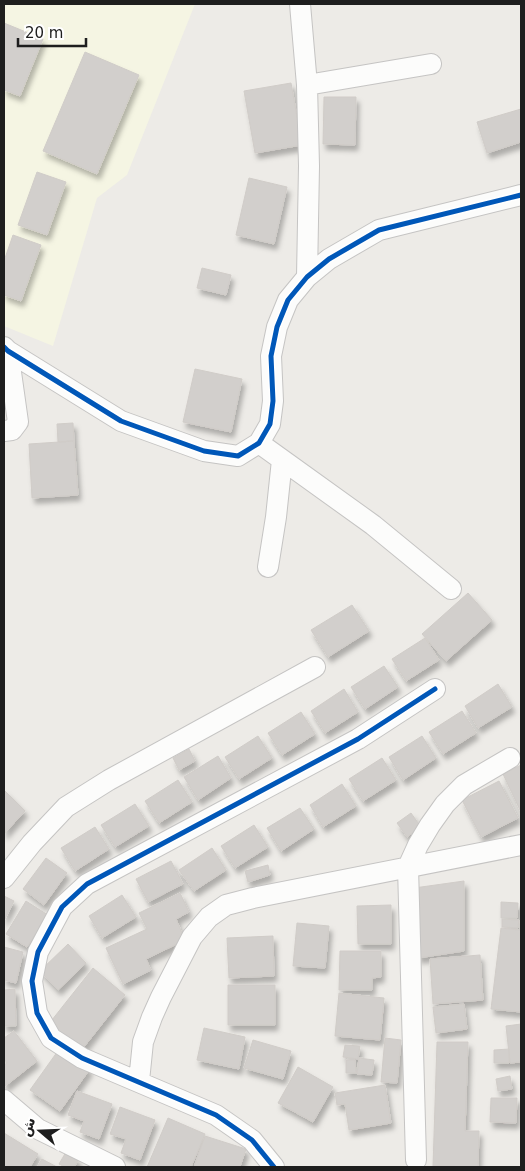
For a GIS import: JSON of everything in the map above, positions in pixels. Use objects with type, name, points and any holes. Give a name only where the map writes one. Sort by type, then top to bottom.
[{"type":"street","points":[[300,4],[307,85],[309,166],[307,277]]},
{"type":"street","points":[[307,85],[431,64]]},
{"type":"street","points":[[6,349],[121,420],[204,451],[238,456],[258,443],[270,424],[273,401],[271,356],[277,326],[288,300],[307,277],[329,259],[379,230],[521,195]]},
{"type":"street","points":[[4,431],[12,430],[18,422],[6,349]]},
{"type":"street","points":[[258,443],[373,525],[451,589]]},
{"type":"street","points":[[268,567],[282,460]]},
{"type":"street","points":[[4,878],[32,843],[66,807],[110,780],[316,667]]},
{"type":"street","points":[[274,1167],[252,1140],[216,1115],[82,1058],[52,1038],[37,1013],[32,981],[38,952],[62,907],[87,884],[358,739],[435,689]]},
{"type":"street","points":[[416,1160],[408,867],[418,845],[445,804],[464,785],[510,758]]},
{"type":"street","points":[[139,1081],[143,1042],[161,997],[192,936],[209,917],[226,906],[253,898],[521,845]]},
{"type":"street","points":[[4,1100],[38,1129],[115,1167]]},
{"type":"shaded area","points":[[4,4],[195,4],[127,175],[97,198],[53,346],[4,326]]},
{"type":"building","points":[[4,23],[43,39],[20,96],[4,90]]},
{"type":"building","points":[[85,52],[139,75],[97,174],[43,151]]},
{"type":"building","points":[[291,83],[302,145],[255,153],[244,91]]},
{"type":"building","points":[[324,97],[356,97],[355,145],[323,144]]},
{"type":"building","points":[[521,109],[521,142],[487,153],[477,122]]},
{"type":"building","points":[[37,172],[66,182],[47,235],[18,225]]},
{"type":"building","points":[[249,178],[287,187],[274,244],[236,235]]},
{"type":"building","points":[[13,235],[41,245],[21,301],[4,295],[4,261]]},
{"type":"building","points":[[202,268],[231,275],[226,295],[197,288]]},
{"type":"building","points":[[195,369],[242,379],[231,432],[183,422]]},
{"type":"building","points":[[73,423],[74,441],[58,442],[57,424]]},
{"type":"building","points":[[74,441],[78,495],[32,498],[29,444]]},
{"type":"building","points":[[468,593],[492,620],[446,661],[422,634]]},
{"type":"building","points":[[352,605],[369,631],[328,657],[311,630]]},
{"type":"building","points":[[425,638],[439,660],[406,681],[392,659]]},
{"type":"building","points":[[384,666],[398,687],[365,709],[351,687]]},
{"type":"building","points":[[498,684],[512,707],[478,728],[465,706]]},
{"type":"building","points":[[344,689],[358,712],[325,733],[311,711]]},
{"type":"building","points":[[462,711],[476,733],[443,754],[429,732]]},
{"type":"building","points":[[301,712],[315,734],[282,755],[268,733]]},
{"type":"building","points":[[258,736],[272,758],[239,779],[225,757]]},
{"type":"building","points":[[422,736],[436,758],[403,780],[389,757]]},
{"type":"building","points":[[189,749],[195,761],[179,770],[173,758]]},
{"type":"building","points":[[218,756],[231,778],[198,800],[184,777]]},
{"type":"building","points":[[382,758],[396,780],[363,801],[349,779]]},
{"type":"building","points":[[521,765],[521,812],[503,774]]},
{"type":"building","points":[[178,780],[192,802],[159,823],[145,801]]},
{"type":"building","points":[[499,781],[518,818],[481,837],[462,800]]},
{"type":"building","points":[[342,784],[356,806],[323,827],[310,805]]},
{"type":"building","points":[[4,790],[25,811],[4,834]]},
{"type":"building","points":[[135,804],[149,826],[115,847],[101,825]]},
{"type":"building","points":[[300,808],[314,829],[281,851],[267,828]]},
{"type":"building","points":[[411,813],[421,827],[407,837],[397,823]]},
{"type":"building","points":[[254,825],[268,847],[235,868],[221,846]]},
{"type":"building","points":[[95,827],[109,849],[75,871],[61,848]]},
{"type":"building","points":[[212,848],[226,870],[194,891],[179,870]]},
{"type":"building","points":[[46,858],[67,873],[44,905],[23,889]]},
{"type":"building","points":[[171,861],[183,884],[148,902],[136,879]]},
{"type":"building","points":[[268,865],[270,875],[248,882],[245,871]]},
{"type":"building","points":[[464,881],[464,951],[418,958],[414,888]]},
{"type":"building","points":[[180,893],[189,912],[176,919],[185,940],[146,959],[151,970],[123,984],[106,948],[147,929],[139,913]]},
{"type":"building","points":[[122,895],[136,917],[102,938],[89,916]]},
{"type":"building","points":[[4,896],[14,901],[4,921]]},
{"type":"building","points":[[26,901],[48,915],[27,947],[6,934]]},
{"type":"building","points":[[501,902],[518,903],[517,918],[501,918]]},
{"type":"building","points":[[391,905],[391,944],[358,944],[357,906]]},
{"type":"building","points":[[521,915],[521,1012],[491,1009],[501,928],[520,930]]},
{"type":"building","points":[[502,919],[519,920],[518,928],[502,927]]},
{"type":"building","points":[[297,923],[329,926],[325,968],[293,966]]},
{"type":"building","points":[[273,936],[274,976],[229,978],[227,938]]},
{"type":"building","points":[[68,944],[86,963],[58,990],[40,971]]},
{"type":"building","points":[[4,947],[23,952],[16,983],[4,980]]},
{"type":"building","points":[[340,951],[381,951],[381,977],[372,978],[372,990],[339,990]]},
{"type":"building","points":[[480,955],[483,1000],[433,1004],[430,959]]},
{"type":"building","points":[[93,968],[125,995],[80,1052],[48,1025]]},
{"type":"building","points":[[228,985],[275,985],[275,1025],[228,1025]]},
{"type":"building","points":[[15,989],[16,1026],[4,1026],[4,990]]},
{"type":"building","points":[[339,993],[384,998],[380,1040],[335,1036]]},
{"type":"building","points":[[464,1004],[467,1029],[436,1033],[433,1007]]},
{"type":"building","points":[[521,1024],[521,1062],[510,1063],[506,1026]]},
{"type":"building","points":[[204,1028],[245,1037],[239,1069],[197,1060]]},
{"type":"building","points":[[14,1031],[37,1061],[4,1087],[4,1065],[7,1063],[4,1059],[4,1038]]},
{"type":"building","points":[[385,1038],[401,1040],[397,1083],[381,1082]]},
{"type":"building","points":[[253,1040],[291,1051],[283,1079],[244,1068]]},
{"type":"building","points":[[437,1042],[468,1042],[465,1131],[479,1131],[478,1167],[433,1166]]},
{"type":"building","points":[[345,1045],[360,1046],[358,1059],[343,1057]]},
{"type":"building","points":[[60,1048],[90,1069],[60,1111],[30,1090]]},
{"type":"building","points":[[509,1049],[509,1063],[494,1063],[494,1050]]},
{"type":"building","points":[[359,1058],[374,1060],[372,1075],[357,1074]]},
{"type":"building","points":[[346,1060],[355,1060],[356,1073],[346,1073]]},
{"type":"building","points":[[298,1067],[333,1087],[313,1122],[278,1103]]},
{"type":"building","points":[[510,1076],[512,1089],[498,1091],[496,1079]]},
{"type":"building","points":[[385,1085],[391,1123],[349,1130],[345,1104],[337,1105],[335,1093]]},
{"type":"building","points":[[77,1091],[112,1104],[99,1139],[80,1132],[84,1121],[68,1115]]},
{"type":"building","points":[[491,1098],[517,1098],[516,1123],[490,1122]]},
{"type":"building","points":[[120,1107],[155,1120],[140,1160],[121,1153],[126,1139],[110,1134]]},
{"type":"building","points":[[168,1118],[205,1134],[191,1167],[147,1167]]},
{"type":"building","points":[[4,1133],[38,1154],[30,1167],[4,1167]]},
{"type":"building","points":[[205,1136],[246,1149],[240,1167],[194,1167]]},
{"type":"building","points":[[66,1152],[79,1160],[74,1167],[65,1167],[59,1164]]},
{"type":"building","points":[[42,1159],[57,1167],[37,1167]]},
{"type":"cycle path","points":[[4,347],[121,421],[204,451],[238,456],[259,443],[270,424],[273,401],[271,356],[277,327],[288,300],[307,277],[329,259],[379,230],[521,195]]},
{"type":"cycle path","points":[[274,1167],[252,1140],[216,1115],[82,1058],[51,1038],[37,1013],[32,981],[38,952],[62,907],[87,884],[358,739],[435,689]]}]
